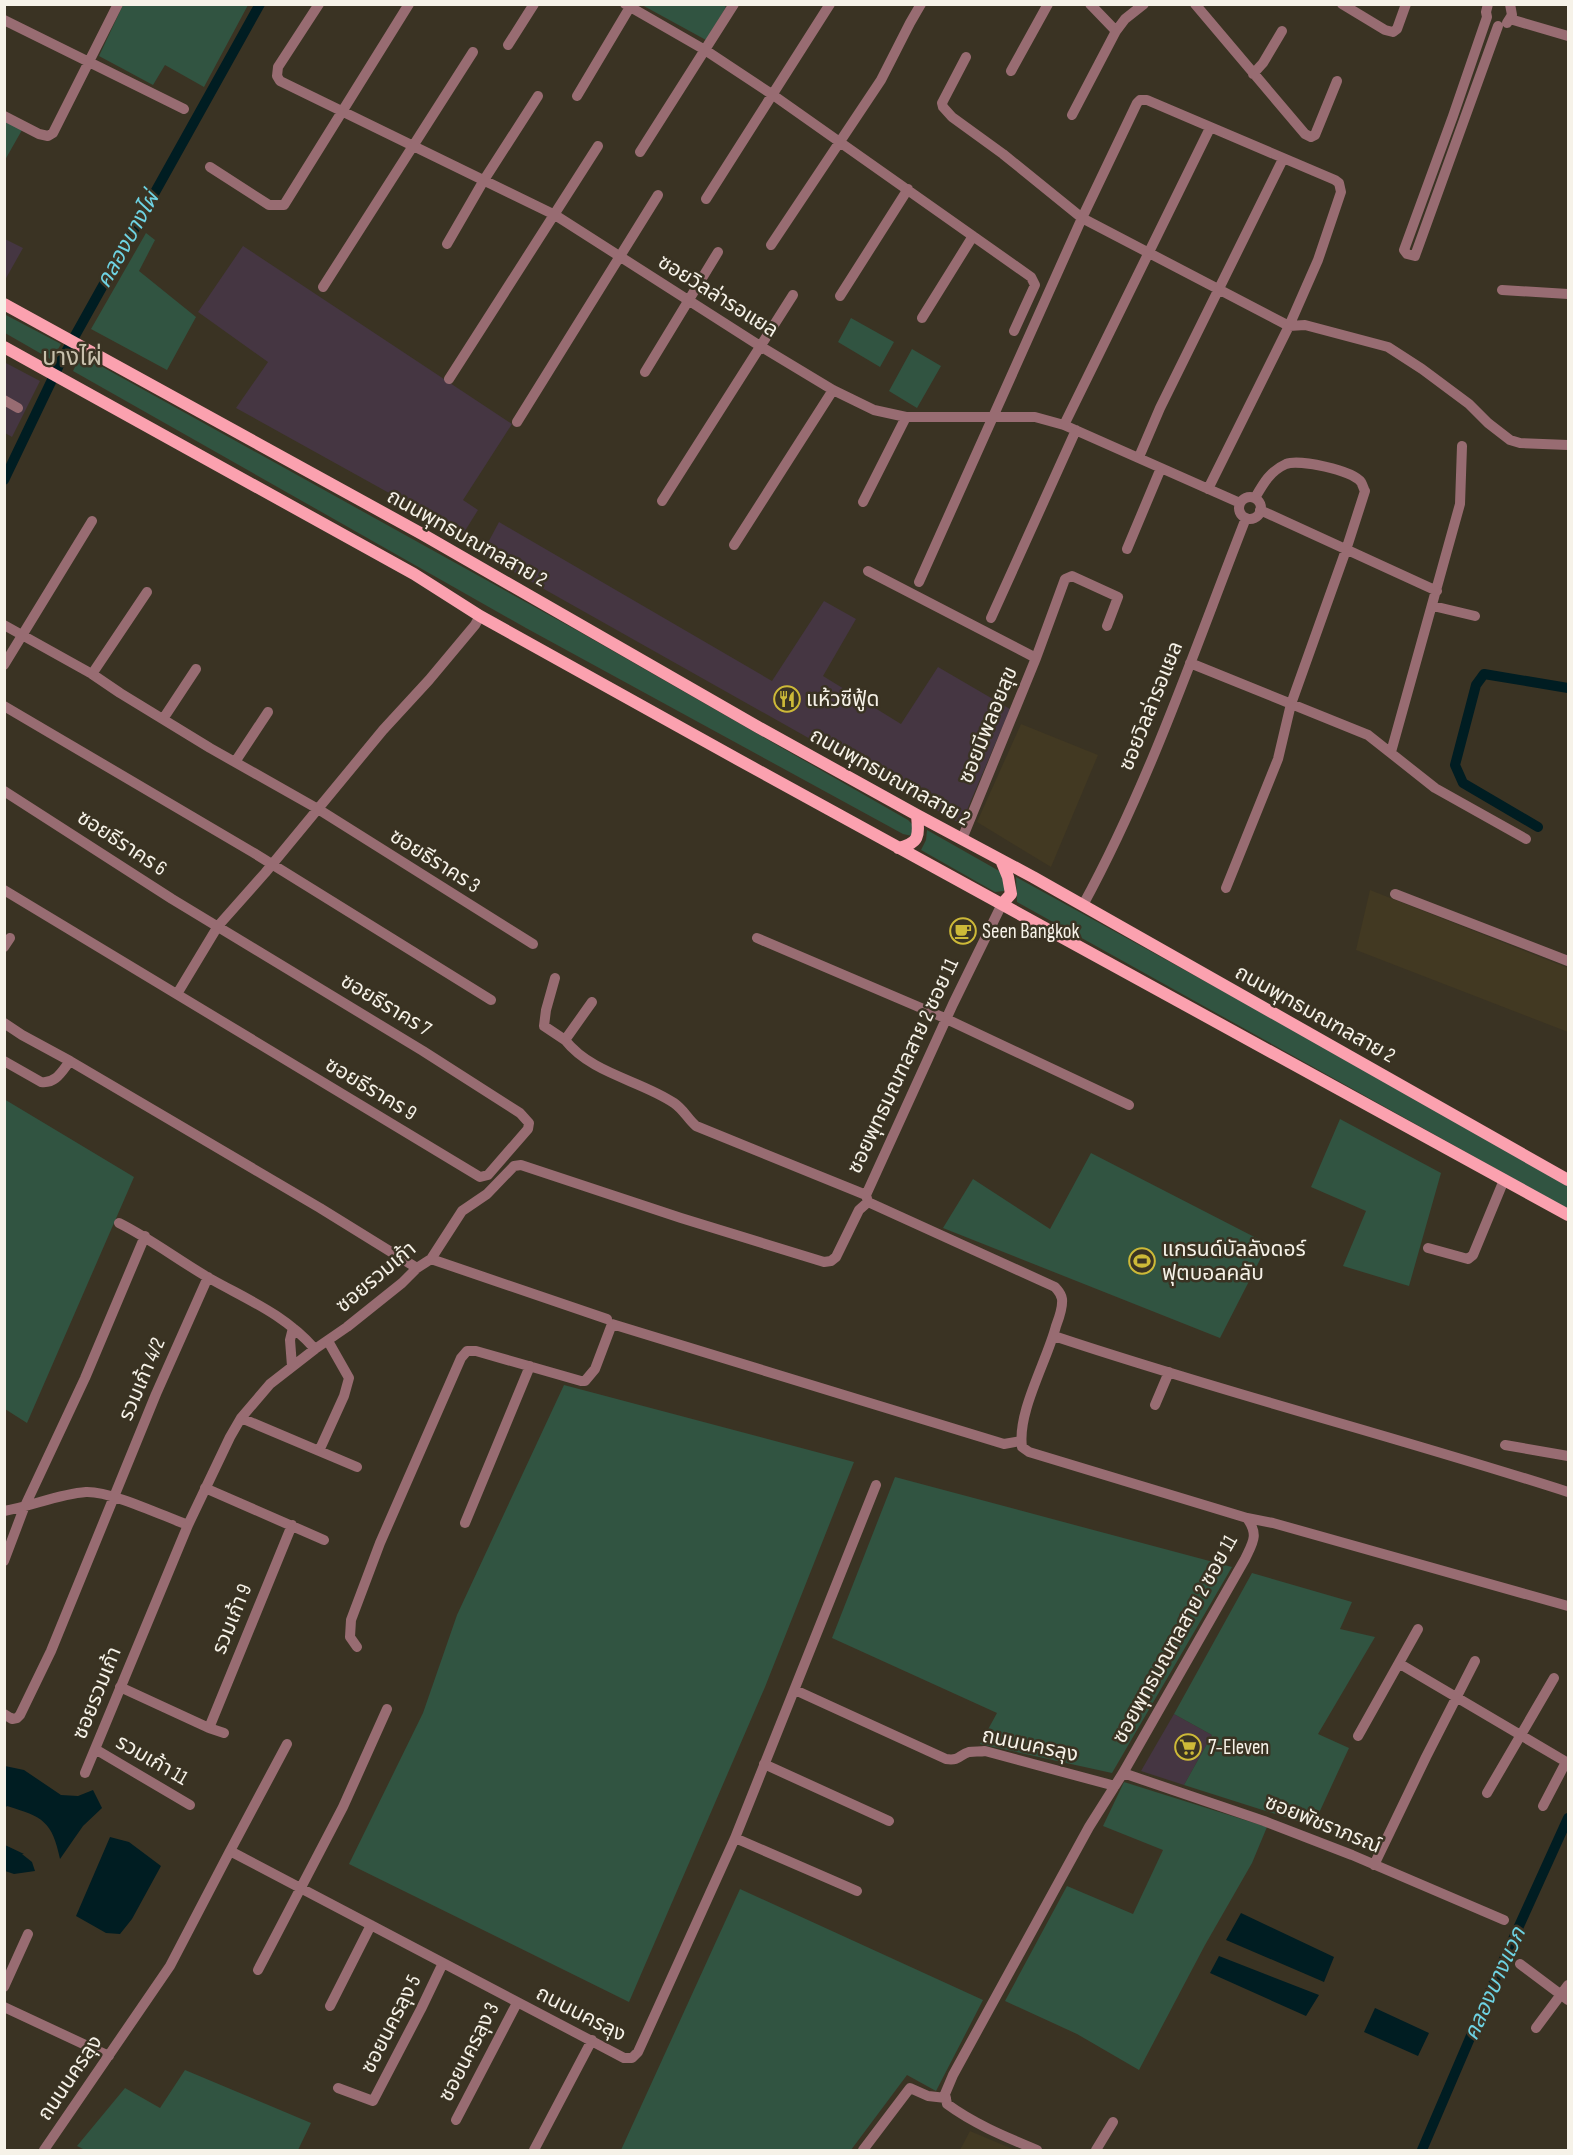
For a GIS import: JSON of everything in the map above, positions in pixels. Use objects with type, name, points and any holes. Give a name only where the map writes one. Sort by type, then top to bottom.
[{"type":"main road","name":"ถนนพุทธมณฑลสาย 2","points":[[4,304],[422,534],[917,815],[1083,905],[1569,1180]]},
{"type":"main road","points":[[4,347],[414,574],[480,616],[898,848],[1569,1215]]},
{"type":"main road","points":[[898,848],[908,846],[916,840],[917,815]]},
{"type":"main road","points":[[1000,860],[1008,877],[1011,894],[1002,904]]},
{"type":"street","points":[[4,116],[39,134],[48,136],[53,133],[118,4]]},
{"type":"street","name":"ซอยวิลล่ารอแยล","points":[[319,4],[278,68],[277,76],[280,81],[555,215],[833,390],[874,410],[906,417],[995,415],[1035,417],[1064,425],[1240,503]]},
{"type":"street","points":[[210,167],[269,205],[284,204],[409,4]]},
{"type":"street","points":[[508,45],[534,4]]},
{"type":"street","points":[[640,152],[734,4]]},
{"type":"street","points":[[706,199],[830,4]]},
{"type":"street","points":[[771,245],[881,80],[921,4]]},
{"type":"street","points":[[1011,71],[1048,4]]},
{"type":"street","points":[[1089,4],[1116,30]]},
{"type":"street","points":[[1072,116],[1116,30],[1125,19],[1144,4]]},
{"type":"street","points":[[1195,4],[1305,134],[1315,135],[1337,81]]},
{"type":"street","points":[[1342,4],[1389,32],[1397,29],[1406,4]]},
{"type":"street","points":[[1488,4],[1486,17],[1453,116],[1404,250],[1407,254],[1414,256],[1430,216],[1498,26]]},
{"type":"street","points":[[1486,17],[1491,23],[1498,26],[1503,25],[1510,19],[1512,10],[1510,4]]},
{"type":"street","points":[[577,96],[627,6],[705,50],[773,94],[1035,281],[1014,331]]},
{"type":"street","points":[[1510,19],[1569,36]]},
{"type":"street","points":[[4,20],[184,109]]},
{"type":"street","points":[[1252,74],[1263,63],[1282,31]]},
{"type":"street","points":[[323,287],[473,52]]},
{"type":"street","points":[[966,57],[942,103],[943,107],[952,117],[1003,154],[1082,218],[1289,326],[1305,325],[1388,347],[1450,390],[1510,440],[1520,443],[1569,445]]},
{"type":"street","points":[[447,244],[484,180],[538,96]]},
{"type":"street","points":[[920,582],[1082,218],[1140,100],[1147,100],[1335,180],[1339,183],[1341,192],[1318,260],[1289,326],[1209,489]]},
{"type":"street","points":[[1453,116],[1466,120]]},
{"type":"street","points":[[1064,425],[1210,128]]},
{"type":"street","points":[[449,379],[598,146]]},
{"type":"street","points":[[1139,457],[1283,159]]},
{"type":"street","points":[[840,296],[908,189]]},
{"type":"street","points":[[518,422],[658,195]]},
{"type":"street","points":[[1418,211],[1430,216]]},
{"type":"street","points":[[922,318],[973,236]]},
{"type":"street","points":[[645,372],[718,252]]},
{"type":"street","points":[[1502,290],[1569,294]]},
{"type":"street","points":[[662,501],[793,295]]},
{"type":"street","points":[[734,545],[833,390]]},
{"type":"street","points":[[4,400],[18,408]]},
{"type":"street","points":[[863,502],[906,417]]},
{"type":"street","points":[[991,618],[1076,430]]},
{"type":"street","points":[[1391,752],[1460,504],[1462,446]]},
{"type":"street","points":[[1226,888],[1278,759],[1291,704],[1365,491],[1362,483],[1347,473],[1306,463],[1288,463],[1270,474],[1255,498]]},
{"type":"street","points":[[1127,549],[1161,468]]},
{"type":"street","points":[[1248,497],[1255,498],[1260,505],[1260,510],[1253,518],[1246,518],[1241,513],[1240,503],[1248,497]]},
{"type":"street","points":[[1260,510],[1437,591]]},
{"type":"street","name":"ซอยวิลล่ารอแยล","points":[[1083,905],[1124,824],[1246,518]]},
{"type":"street","points":[[4,665],[92,521]]},
{"type":"street","name":"ซอยมีพลอยสุข","points":[[868,571],[1036,658]]},
{"type":"street","name":"ซอยมีพลอยสุข","points":[[962,839],[1036,658],[1063,582],[1068,576],[1118,597],[1107,626]]},
{"type":"street","points":[[92,674],[147,592]]},
{"type":"street","points":[[1433,606],[1475,616]]},
{"type":"street","points":[[177,994],[218,926],[375,739],[436,672],[480,616]]},
{"type":"street","name":"ซอยธีราคร 3","points":[[4,625],[92,674],[163,719],[318,809],[533,944]]},
{"type":"street","points":[[1190,663],[1368,735],[1435,788],[1526,839]]},
{"type":"street","points":[[163,719],[196,669]]},
{"type":"street","points":[[4,706],[109,766],[492,1000]]},
{"type":"street","points":[[235,762],[268,712]]},
{"type":"street","name":"ซอยธีราคร 6","points":[[4,791],[218,926]]},
{"type":"street","name":"ซอยธีราคร 9","points":[[4,890],[480,1177],[488,1175],[528,1129],[529,1122]]},
{"type":"street","points":[[1395,894],[1569,961]]},
{"type":"street","name":"ซอยพุทธมณฑลสาย 2 ซอย 11","points":[[946,2098],[945,2094],[953,2075],[1089,1827],[1123,1773],[1245,1559],[1254,1538],[1253,1527],[1247,1518],[1029,1452],[1022,1447],[1020,1436],[1025,1413],[1054,1336],[1062,1301],[1060,1293],[1055,1287],[867,1198],[946,1019],[1002,904]]},
{"type":"street","name":"ซอยธีราคร 7","points":[[218,926],[433,1057],[520,1113],[529,1122]]},
{"type":"street","points":[[757,938],[946,1019],[1129,1105]]},
{"type":"street","points":[[555,978],[544,1026],[565,1040],[581,1056],[673,1102],[685,1111],[686,1116],[696,1126],[867,1198]]},
{"type":"street","points":[[565,1040],[592,1002]]},
{"type":"street","points":[[4,1023],[320,1208],[417,1268]]},
{"type":"street","points":[[4,1061],[41,1082],[47,1083],[60,1075],[70,1061]]},
{"type":"street","name":"ซอยรวมเก้า","points":[[85,1773],[188,1525],[241,1418],[270,1384],[431,1259],[462,1211],[487,1194],[514,1166],[521,1165],[824,1262],[836,1257],[867,1198]]},
{"type":"street","points":[[1428,1248],[1468,1259],[1473,1255],[1504,1179]]},
{"type":"street","points":[[119,1223],[146,1236],[208,1277],[280,1316],[304,1336],[315,1349]]},
{"type":"street","points":[[4,1561],[24,1508],[85,1378],[146,1236]]},
{"type":"street","points":[[431,1259],[606,1319]]},
{"type":"street","name":"รวมเก้า 4/2","points":[[4,1714],[12,1719],[17,1718],[20,1714],[51,1651],[156,1394],[208,1277]]},
{"type":"street","points":[[357,1647],[350,1636],[351,1620],[380,1543],[461,1358],[467,1351],[476,1350],[581,1381],[585,1380],[595,1369],[612,1324],[1004,1444],[1021,1441]]},
{"type":"street","points":[[292,1366],[290,1340],[293,1328]]},
{"type":"street","points":[[1054,1336],[1569,1492]]},
{"type":"street","points":[[319,1451],[344,1396],[349,1378],[328,1341]]},
{"type":"street","points":[[465,1523],[530,1366]]},
{"type":"street","points":[[1155,1405],[1169,1372]]},
{"type":"street","points":[[241,1418],[357,1467]]},
{"type":"street","points":[[1505,1445],[1569,1456]]},
{"type":"street","points":[[795,1690],[876,1485]]},
{"type":"street","points":[[205,1488],[324,1540]]},
{"type":"street","points":[[4,1511],[86,1492],[114,1498],[188,1525]]},
{"type":"street","points":[[1247,1518],[1273,1523],[1569,1606]]},
{"type":"street","name":"รวมเก้า 9","points":[[208,1728],[292,1525]]},
{"type":"street","points":[[1358,1736],[1418,1629]]},
{"type":"street","points":[[1374,1865],[1475,1661]]},
{"type":"street","points":[[1400,1664],[1567,1763],[1544,1806]]},
{"type":"street","points":[[1486,1793],[1554,1678]]},
{"type":"street","points":[[120,1687],[208,1728],[224,1733]]},
{"type":"street","name":"ถนนนครลุง","points":[[44,2151],[170,1966],[230,1851],[300,1890],[624,2058],[632,2058],[638,2052],[735,1838],[795,1690],[945,1759],[959,1759],[967,1752],[985,1751],[1115,1786]]},
{"type":"street","points":[[258,1970],[343,1807],[387,1709]]},
{"type":"street","points":[[230,1851],[287,1744]]},
{"type":"street","name":"รวมเก้า 11","points":[[95,1749],[190,1805]]},
{"type":"street","points":[[764,1764],[890,1821]]},
{"type":"street","name":"ซอยพัชราภรณ์","points":[[1123,1773],[1264,1821],[1504,1920]]},
{"type":"street","points":[[735,1838],[857,1891]]},
{"type":"street","points":[[330,2006],[371,1925]]},
{"type":"street","points":[[4,1987],[28,1934]]},
{"type":"street","name":"ซอยนครลุง 5","points":[[338,2088],[373,2101],[422,2009],[443,1963]]},
{"type":"street","points":[[1520,1964],[1565,1997]]},
{"type":"street","points":[[1536,2028],[1565,1997],[1569,1985]]},
{"type":"street","name":"ซอยนครลุง 3","points":[[456,2120],[517,2002]]},
{"type":"street","points":[[4,2007],[109,2056]]},
{"type":"street","points":[[534,2151],[592,2040]]},
{"type":"street","points":[[863,2151],[909,2088],[928,2096],[946,2098],[947,2104],[957,2111],[1037,2151]]},
{"type":"street","points":[[1096,2151],[1113,2122]]},
{"type":"shaded area","points":[[5,239],[23,248],[5,280]]},
{"type":"shaded area","points":[[243,246],[512,424],[463,500],[478,510],[463,534],[236,408],[268,362],[198,312]]},
{"type":"shaded area","points":[[4,362],[40,381],[12,437],[5,433]]},
{"type":"shaded area","points":[[499,522],[772,681],[824,601],[856,619],[823,676],[901,724],[938,667],[1010,709],[961,824],[482,554]]},
{"type":"shaded area","points":[[1021,724],[1098,755],[1051,867],[977,822]]},
{"type":"shaded area","points":[[1370,890],[1568,968],[1568,1032],[1356,950]]},
{"type":"shaded area","points":[[1174,1714],[1212,1735],[1184,1785],[1141,1771]]},
{"type":"shaded area","points":[[970,2131],[1015,2150],[960,2150]]},
{"type":"green space","points":[[722,4],[726,7],[706,40],[642,5]]},
{"type":"green space","points":[[123,5],[248,5],[204,87],[165,65],[153,85],[99,56]]},
{"type":"green space","points":[[4,121],[22,130],[5,160],[4,159]]},
{"type":"green space","points":[[146,233],[155,240],[139,271],[196,317],[167,370],[91,329]]},
{"type":"green space","points":[[4,314],[61,344],[52,360],[5,333]]},
{"type":"green space","points":[[851,318],[894,342],[880,367],[838,342]]},
{"type":"green space","points":[[912,349],[941,366],[917,408],[889,391]]},
{"type":"green space","points":[[81,355],[578,631],[908,820],[914,826],[912,836],[903,834],[526,628],[73,371]]},
{"type":"green space","points":[[927,830],[1001,872],[1007,886],[1004,891],[995,892],[921,850],[926,840]]},
{"type":"green space","points":[[1016,877],[1326,1048],[1568,1186],[1568,1209],[1017,902]]},
{"type":"green space","points":[[4,1099],[134,1177],[27,1423],[5,1409]]},
{"type":"green space","points":[[1340,1119],[1441,1173],[1409,1286],[1343,1266],[1366,1211],[1311,1187]]},
{"type":"green space","name":"แกรนด์บัลลังดอร์ ฟุตบอลคลับ","points":[[1091,1153],[1268,1244],[1220,1338],[943,1228],[973,1179],[1050,1229]]},
{"type":"green space","points":[[564,1385],[854,1462],[765,1687],[629,2002],[349,1864],[423,1713],[457,1615]]},
{"type":"green space","points":[[895,1477],[1232,1567],[1112,1773],[980,1744],[997,1713],[832,1638]]},
{"type":"green space","points":[[1252,1573],[1352,1602],[1340,1629],[1375,1637],[1318,1734],[1349,1748],[1313,1826],[1184,1785],[1212,1735],[1174,1714]]},
{"type":"green space","points":[[1124,1782],[1267,1827],[1252,1863],[1205,1945],[1139,2070],[1077,2034],[1005,2001],[1067,1886],[1133,1914],[1163,1850],[1103,1826]]},
{"type":"green space","points":[[740,1889],[983,2000],[936,2091],[907,2075],[851,2150],[621,2150]]},
{"type":"green space","points":[[185,2070],[311,2123],[298,2150],[85,2150],[77,2146],[125,2088],[160,2108]]},
{"type":"water","points":[[5,1766],[24,1770],[61,1795],[78,1796],[93,1790],[102,1808],[83,1826],[60,1859],[53,1836],[44,1822],[7,1806],[5,1808]]},
{"type":"water","points":[[110,1837],[129,1842],[161,1866],[132,1919],[120,1934],[106,1933],[76,1916]]},
{"type":"water","points":[[5,1845],[24,1854],[22,1854],[32,1862],[35,1871],[14,1874],[5,1871]]},
{"type":"water","points":[[1241,1913],[1334,1957],[1324,1982],[1226,1940]]},
{"type":"water","points":[[1219,1956],[1319,1995],[1306,2016],[1210,1973]]},
{"type":"water","points":[[1375,2008],[1429,2033],[1418,2056],[1364,2032]]},
{"type":"waterway","name":"คลองบางไผ่","points":[[4,480],[62,359],[260,4]]},
{"type":"waterway","points":[[1538,827],[1463,783],[1455,765],[1476,685],[1484,674],[1568,688]]},
{"type":"waterway","name":"คลองบางแวก","points":[[1422,2150],[1500,1968],[1568,1818]]},
{"type":"place","name":"แห้วซีฟู้ด","points":[[787,699]]},
{"type":"place","name":"Seen Bangkok","points":[[963,931]]},
{"type":"place","name":"แกรนด์บัลลังดอร์ ฟุตบอลคลับ","points":[[1142,1261]]},
{"type":"place","name":"7-Eleven","points":[[1188,1747]]},
{"type":"district","name":"บางไผ่","points":[[72,357]]}]
